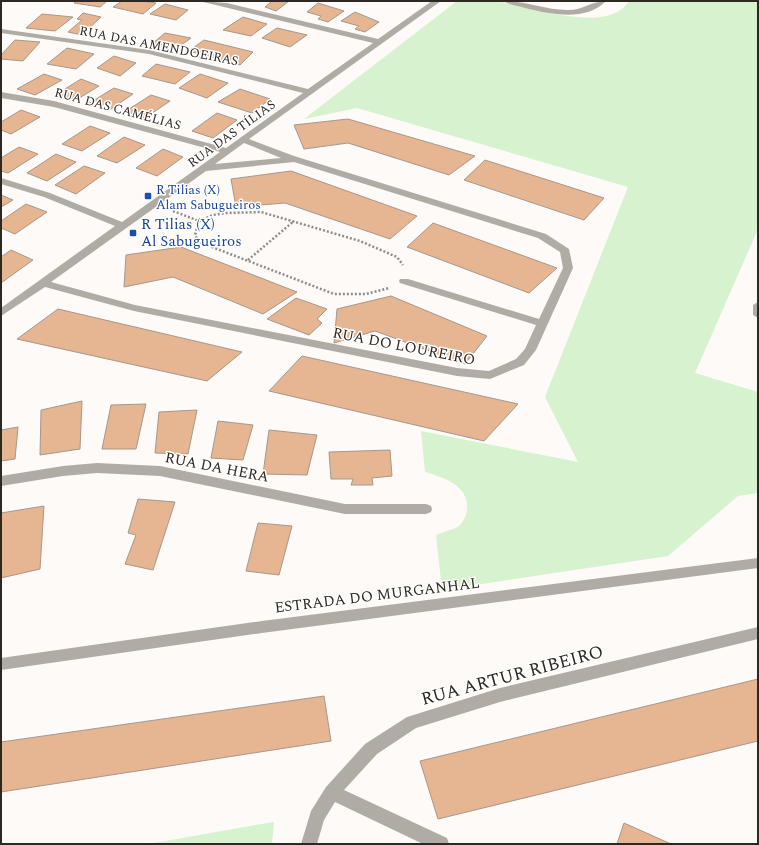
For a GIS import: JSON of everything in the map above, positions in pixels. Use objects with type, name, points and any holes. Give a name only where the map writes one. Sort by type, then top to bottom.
[{"type":"street","points":[[203,1],[226,5],[379,42]]},
{"type":"street","name":"RUA DAS TÍLIAS","points":[[3,309],[43,283],[437,1]]},
{"type":"street","points":[[508,1],[546,10],[573,12],[585,10],[602,1]]},
{"type":"street","name":"RUA DAS AMENDOEIRAS","points":[[1,31],[83,41],[150,52],[222,68],[309,92]]},
{"type":"street","name":"RUA DAS CAMÉLIAS","points":[[1,95],[54,104],[228,151]]},
{"type":"street","name":"RUA DO LOUREIRO","points":[[43,283],[134,308],[475,375],[490,375],[505,370],[520,362],[530,350],[568,268],[565,251],[556,244],[527,232],[294,159],[243,140]]},
{"type":"street","name":"RUA DO LOUREIRO","points":[[204,168],[294,159]]},
{"type":"street","points":[[1,181],[46,195],[123,226]]},
{"type":"street","points":[[404,281],[542,323]]},
{"type":"street","points":[[758,305],[758,315]]},
{"type":"street","name":"RUA DA HERA","points":[[1,481],[63,471],[97,468],[160,471],[345,509],[426,508]]},
{"type":"street","name":"ESTRADA DO MURGANHAL","points":[[1,664],[270,626],[758,562]]},
{"type":"street","name":"RUA ARTUR RIBEIRO","points":[[309,844],[317,817],[332,792],[371,749],[412,722],[500,695],[758,633]]},
{"type":"street","points":[[332,792],[441,844]]},
{"type":"path","points":[[154,204],[199,221],[213,215],[226,213],[261,212],[360,241],[397,256],[403,266],[404,281],[386,290],[366,294],[334,294],[200,242],[196,235],[199,221]]},
{"type":"path","points":[[248,260],[294,221]]},
{"type":"green space","points":[[457,1],[493,1],[566,16],[585,18],[603,17],[618,11],[629,1],[758,1],[758,229],[695,373],[758,392],[758,493],[738,496],[668,556],[442,590],[436,535],[454,529],[461,524],[466,514],[467,502],[460,489],[454,484],[425,472],[421,431],[578,462],[545,397],[628,187],[357,108],[304,119]]},
{"type":"green space","points":[[273,822],[272,844],[148,844]]},
{"type":"building","points":[[76,1],[107,1],[100,7],[74,3]]},
{"type":"building","points":[[122,1],[156,3],[143,14],[113,7]]},
{"type":"building","points":[[272,1],[289,1],[276,11],[265,7]]},
{"type":"building","points":[[318,3],[344,11],[328,22],[318,19],[321,16],[307,12]]},
{"type":"building","points":[[165,4],[188,10],[176,20],[150,14]]},
{"type":"building","points":[[355,12],[379,22],[365,32],[355,29],[359,26],[341,21]]},
{"type":"building","points":[[83,13],[101,17],[82,35],[68,32],[82,20],[77,19]]},
{"type":"building","points":[[42,14],[73,17],[55,31],[26,28]]},
{"type":"building","points":[[243,17],[267,24],[251,36],[223,30]]},
{"type":"building","points":[[277,28],[307,35],[290,47],[262,38]]},
{"type":"building","points":[[165,33],[191,38],[177,48],[153,43]]},
{"type":"building","points":[[15,40],[40,42],[23,61],[1,59],[1,55]]},
{"type":"building","points":[[204,40],[253,52],[240,65],[189,51]]},
{"type":"building","points":[[67,48],[94,54],[76,69],[47,64]]},
{"type":"building","points":[[114,56],[136,63],[120,76],[97,68]]},
{"type":"building","points":[[156,64],[190,72],[175,84],[142,76]]},
{"type":"building","points":[[44,74],[62,80],[35,95],[17,89]]},
{"type":"building","points":[[200,74],[228,83],[207,98],[179,88]]},
{"type":"building","points":[[81,79],[99,86],[73,102],[55,95]]},
{"type":"building","points":[[114,88],[133,94],[108,111],[88,104]]},
{"type":"building","points":[[240,89],[270,99],[252,113],[218,102]]},
{"type":"building","points":[[151,95],[170,101],[145,118],[126,111]]},
{"type":"building","points":[[21,110],[40,117],[11,134],[1,130],[1,122]]},
{"type":"building","points":[[217,113],[237,120],[213,138],[192,131]]},
{"type":"building","points":[[348,119],[475,156],[449,175],[348,143],[304,149],[294,125]]},
{"type":"building","points":[[90,126],[110,133],[82,151],[62,144]]},
{"type":"building","points":[[124,137],[145,145],[117,163],[97,156]]},
{"type":"building","points":[[19,147],[38,154],[8,173],[1,171],[1,158]]},
{"type":"building","points":[[163,149],[183,157],[157,176],[136,168]]},
{"type":"building","points":[[56,154],[76,162],[47,181],[27,173]]},
{"type":"building","points":[[485,160],[604,198],[584,220],[464,180]]},
{"type":"building","points":[[84,166],[105,173],[76,194],[55,185]]},
{"type":"building","points":[[291,171],[417,216],[390,239],[285,203],[236,207],[231,179]]},
{"type":"building","points":[[1,195],[13,200],[1,207]]},
{"type":"building","points":[[26,204],[47,212],[15,234],[1,228],[1,221]]},
{"type":"building","points":[[433,223],[557,268],[529,293],[407,247]]},
{"type":"building","points":[[181,247],[297,292],[263,314],[173,277],[124,287],[126,255]]},
{"type":"building","points":[[11,250],[33,260],[1,283],[1,257]]},
{"type":"building","points":[[391,296],[487,336],[465,364],[375,331],[334,343],[337,309]]},
{"type":"building","points":[[296,298],[327,309],[317,319],[322,323],[309,335],[267,319]]},
{"type":"building","points":[[58,309],[242,352],[207,381],[17,339]]},
{"type":"building","points":[[302,356],[518,404],[484,441],[269,391]]},
{"type":"building","points":[[82,401],[80,449],[40,455],[41,410]]},
{"type":"building","points":[[146,404],[136,449],[102,449],[111,405]]},
{"type":"building","points":[[197,410],[188,454],[155,453],[159,412]]},
{"type":"building","points":[[218,421],[253,425],[243,460],[211,458]]},
{"type":"building","points":[[18,427],[15,459],[1,461],[1,430]]},
{"type":"building","points":[[269,430],[317,435],[307,475],[263,474]]},
{"type":"building","points":[[390,450],[392,476],[372,478],[373,485],[351,485],[353,479],[331,479],[329,452]]},
{"type":"building","points":[[138,499],[175,502],[153,570],[125,564],[136,535],[128,533]]},
{"type":"building","points":[[44,506],[40,569],[1,578],[1,513]]},
{"type":"building","points":[[258,523],[292,526],[279,575],[246,571]]},
{"type":"building","points":[[758,679],[758,741],[438,819],[420,761]]},
{"type":"building","points":[[324,696],[331,741],[1,792],[1,742]]},
{"type":"building","points":[[624,823],[671,844],[617,844]]},
{"type":"place","name":"R Tilias (X) Alam Sabugueiros","points":[[148,196]]},
{"type":"place","name":"R Tilias (X) Al Sabugueiros","points":[[133,233]]}]
